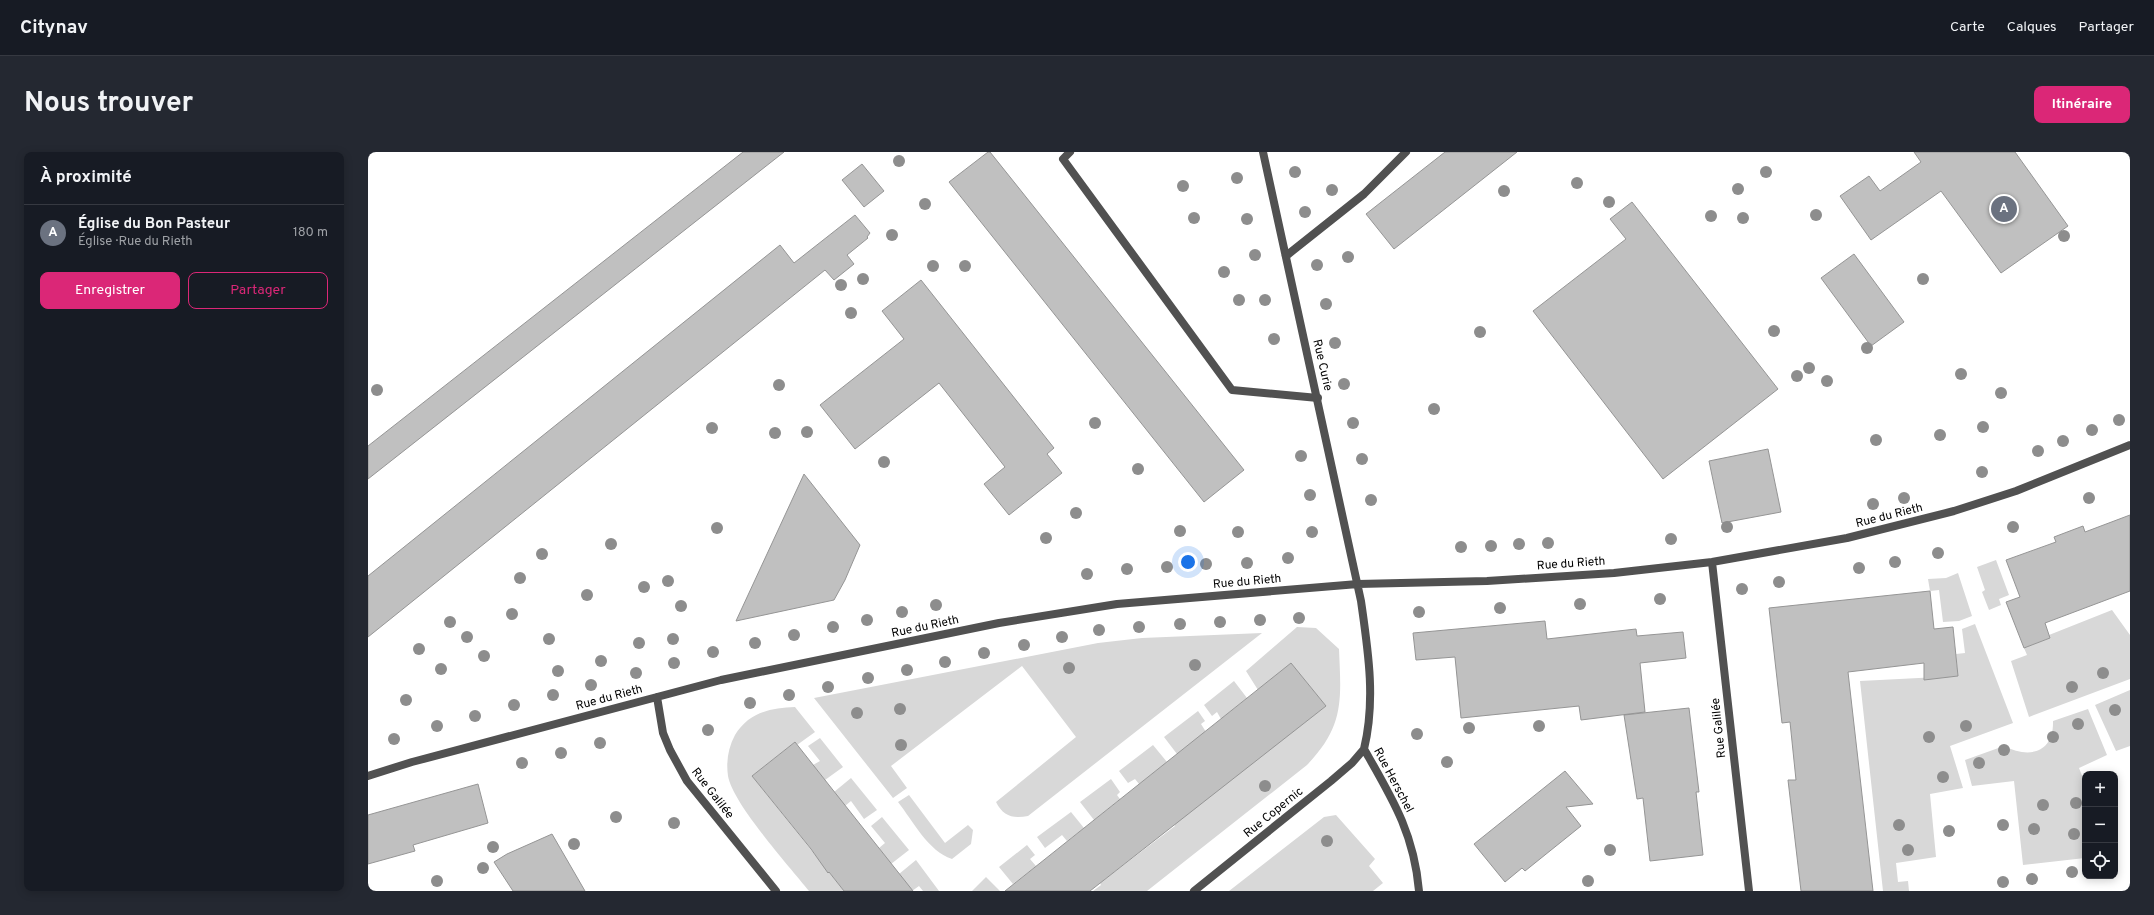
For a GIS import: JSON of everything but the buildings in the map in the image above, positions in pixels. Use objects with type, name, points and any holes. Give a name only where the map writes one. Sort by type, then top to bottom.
[{"type":"street","points":[[1070,152],[1062,159],[1232,390],[1318,398]]},
{"type":"street","name":"Rue Curie","points":[[1263,152],[1358,584]]},
{"type":"street","points":[[1286,256],[1364,194],[1406,152]]},
{"type":"street","name":"Rue du Rieth","points":[[368,776],[412,762],[721,680],[999,623],[1118,604],[1358,584],[1506,580],[1614,573],[1712,562],[1847,538],[1954,511],[2016,491],[2130,445]]},
{"type":"street","name":"Rue Galilée","points":[[1712,562],[1749,891]]},
{"type":"street","name":"Rue Herschel","points":[[1358,584],[1366,637],[1370,702],[1368,731],[1364,749],[1407,830],[1413,850],[1419,891]]},
{"type":"street","name":"Rue Galilée","points":[[657,697],[664,733],[670,750],[687,781],[776,891]]},
{"type":"street","name":"Rue Copernic","points":[[1194,891],[1331,781],[1352,763],[1364,749]]},
{"type":"shaded area","points":[[1996,560],[2009,595],[1999,599],[2001,605],[1989,610],[1982,592],[1985,590],[1977,567]]},
{"type":"shaded area","points":[[1958,573],[1972,616],[1959,621],[1943,622],[1939,590],[1930,591],[1928,579],[1946,578]]},
{"type":"shaded area","points":[[2112,610],[2130,635],[2130,679],[2029,717],[2011,661],[2027,655],[2024,648],[2050,638],[2049,635]]},
{"type":"shaded area","points":[[1975,624],[2013,723],[1950,746],[1963,788],[1930,794],[1936,857],[1896,863],[1898,882],[1908,881],[1909,891],[1883,891],[1860,681],[1958,676],[1956,654],[1965,653],[1962,629]]},
{"type":"shaded area","points":[[1297,627],[1316,628],[1339,649],[1340,697],[1338,711],[1328,737],[1319,751],[1307,765],[1147,891],[1093,891],[1101,885],[1100,883],[1175,826],[1174,824],[1326,706],[1291,663],[1258,690],[1246,671]]},
{"type":"shaded area","points":[[1262,633],[1028,816],[1023,817],[1013,817],[1005,813],[996,802],[1076,737],[1022,666],[891,766],[907,788],[893,798],[814,698],[1098,643],[1142,638]]},
{"type":"shaded area","points":[[1234,681],[1247,698],[1221,719],[1217,712],[1212,716],[1204,705]]},
{"type":"shaded area","points":[[2130,690],[2130,746],[2116,751],[2095,705]]},
{"type":"shaded area","points":[[795,707],[815,732],[797,745],[795,742],[752,776],[844,891],[809,891],[751,818],[732,788],[728,776],[727,760],[729,750],[735,735],[741,727],[754,716],[769,710]]},
{"type":"shaded area","points":[[2088,709],[2107,755],[2079,768],[2082,776],[2082,858],[2023,865],[2014,781],[1972,786],[1965,760],[2004,746],[2022,752],[2038,750],[2045,746],[2049,740],[2052,732],[2053,721]]},
{"type":"shaded area","points":[[1198,711],[1205,721],[1201,724],[1206,732],[1177,754],[1164,737]]},
{"type":"shaded area","points":[[820,738],[843,767],[825,780],[813,765],[820,761],[808,746]]},
{"type":"shaded area","points":[[1153,745],[1167,762],[1139,784],[1135,779],[1128,783],[1119,771]]},
{"type":"shaded area","points":[[851,778],[877,810],[864,819],[851,801],[845,806],[834,792]]},
{"type":"shaded area","points":[[1111,779],[1120,792],[1117,795],[1120,799],[1094,820],[1080,802]]},
{"type":"shaded area","points":[[909,795],[945,843],[968,825],[973,830],[971,844],[952,859],[943,855],[922,835],[898,802]]},
{"type":"shaded area","points":[[1071,812],[1084,828],[1067,841],[1062,835],[1045,848],[1037,837]]},
{"type":"shaded area","points":[[1336,815],[1375,859],[1369,866],[1383,883],[1373,891],[1229,891],[1324,817]]},
{"type":"shaded area","points":[[882,817],[909,850],[891,864],[879,848],[885,843],[871,826]]},
{"type":"shaded area","points":[[1027,845],[1035,855],[1030,859],[1036,866],[1013,884],[999,867]]},
{"type":"shaded area","points":[[916,860],[939,891],[923,891],[919,886],[912,891],[899,874]]},
{"type":"shaded area","points":[[986,877],[1000,891],[972,891]]},
{"type":"place","name":"Église du Bon Pasteur","points":[[2004,209]]}]
